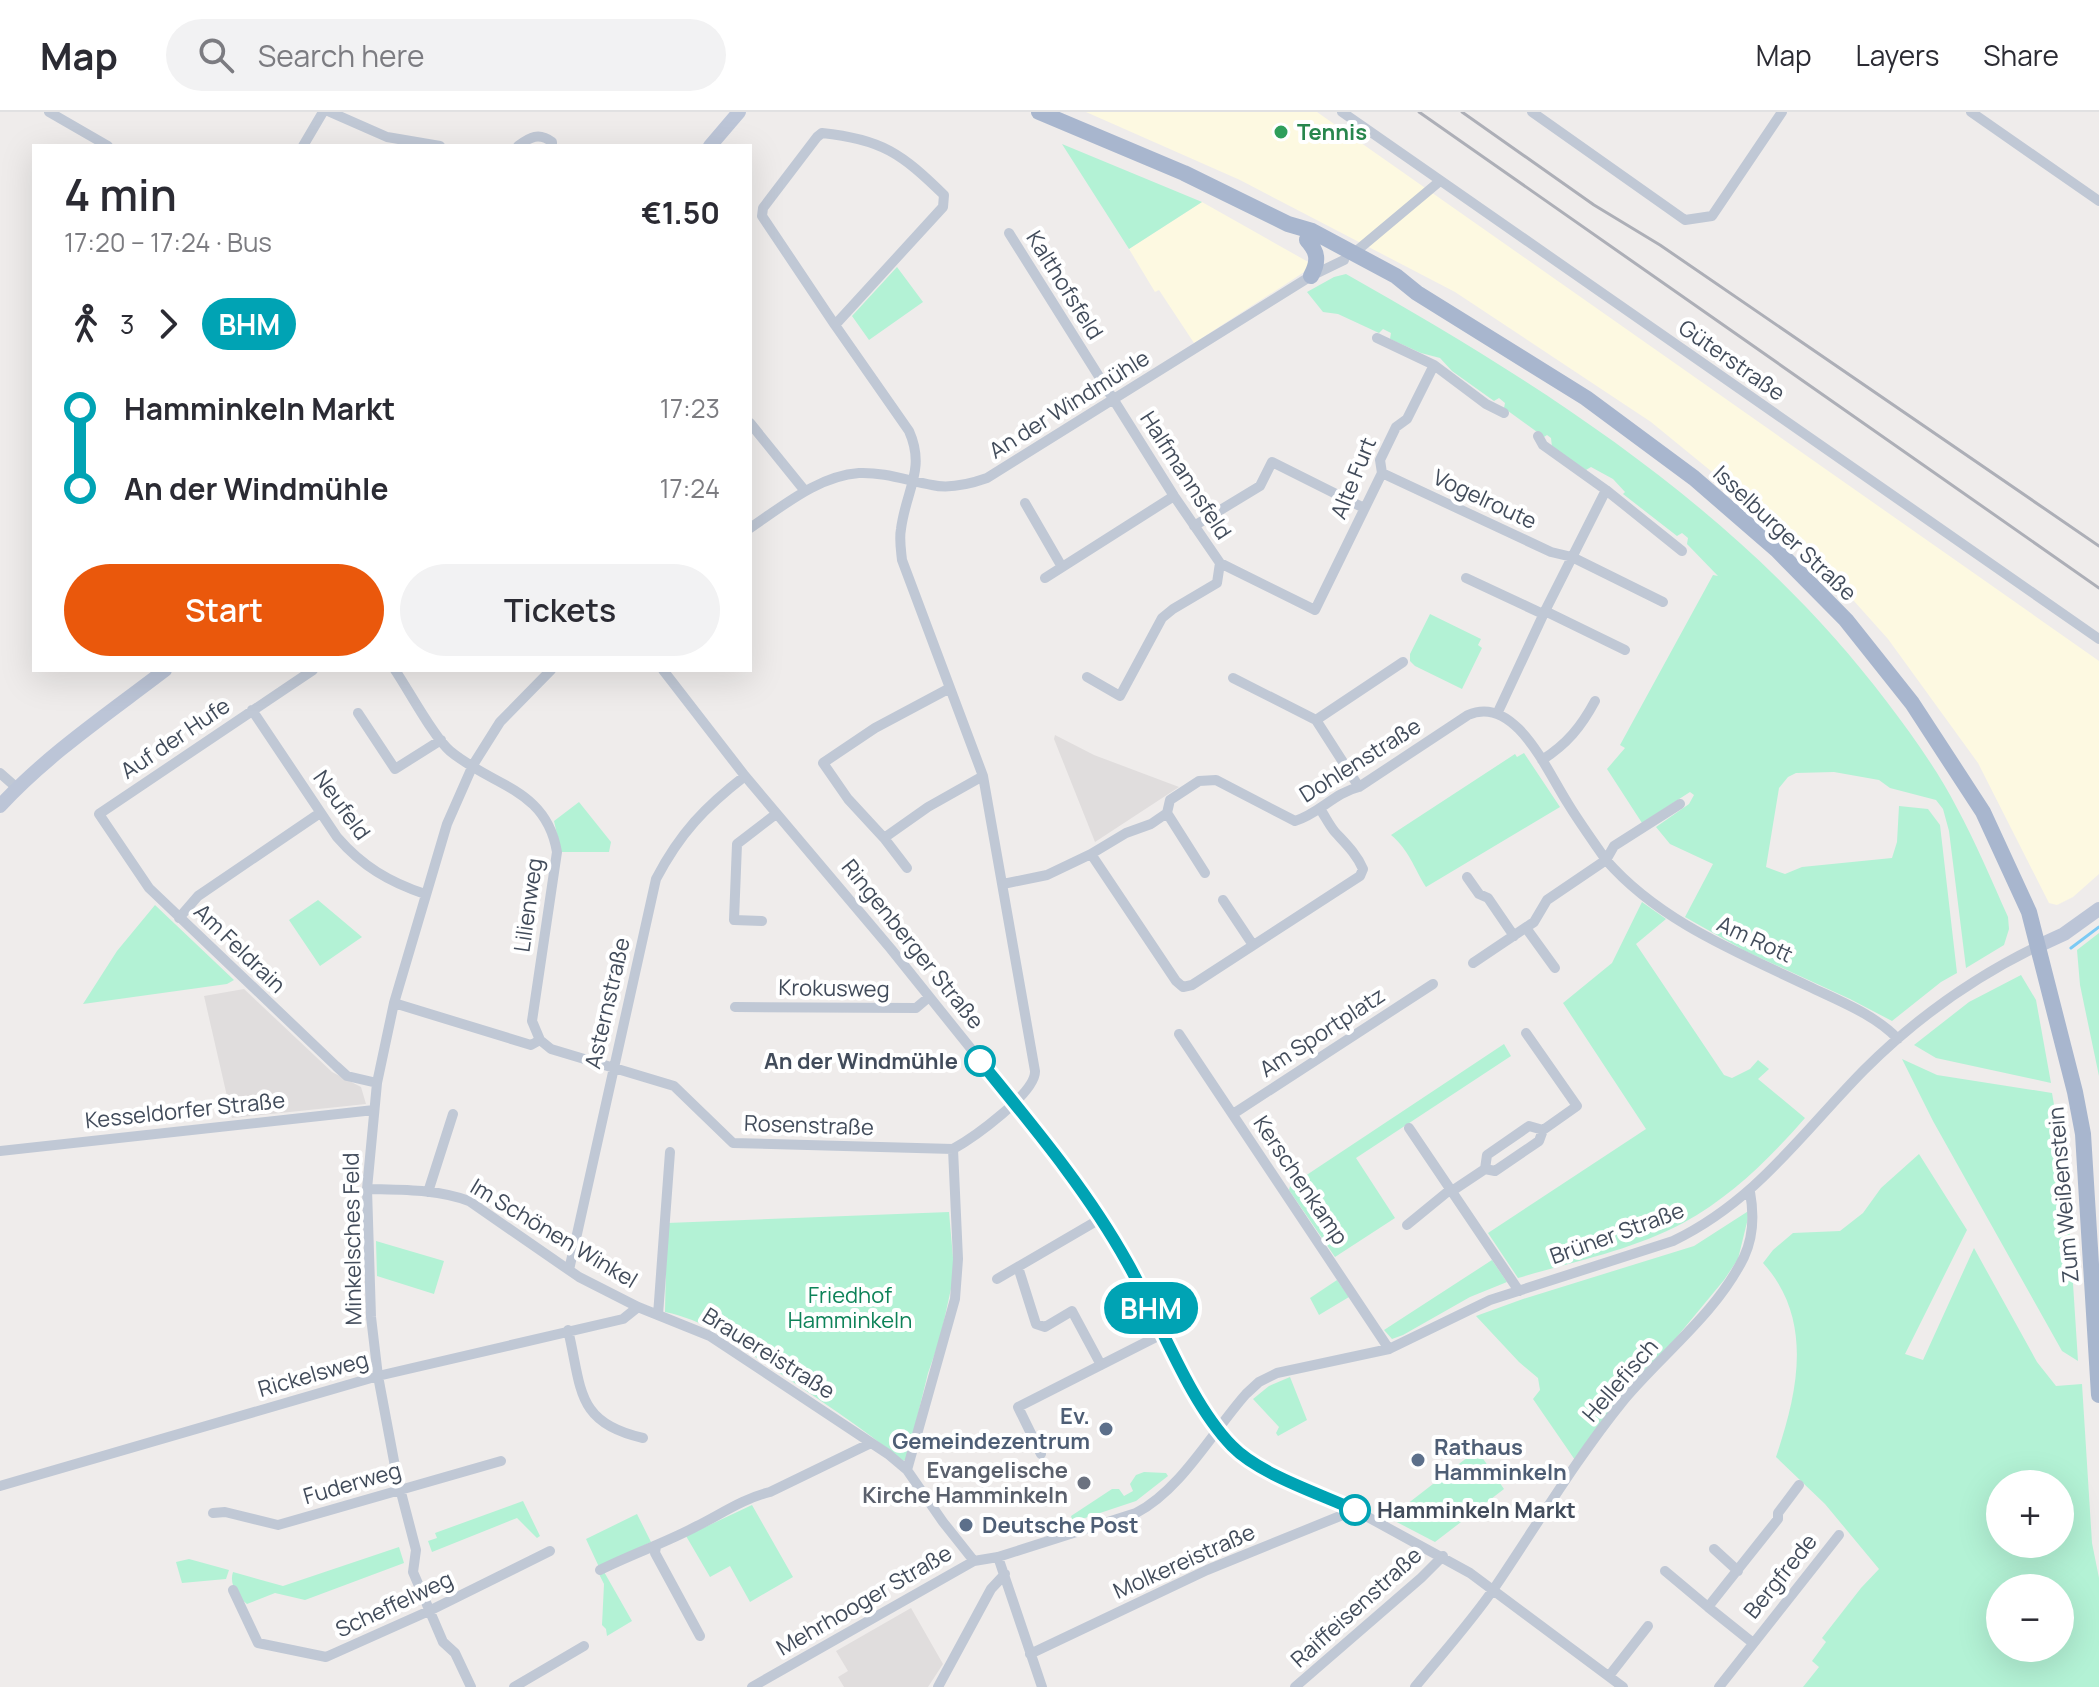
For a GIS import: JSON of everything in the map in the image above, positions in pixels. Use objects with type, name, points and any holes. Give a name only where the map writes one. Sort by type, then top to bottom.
[{"type":"main road","points":[[712,144],[739,112]]},
{"type":"main road","name":"Isselburger Straße","points":[[1039,112],[1184,173],[1288,224],[1312,231],[1349,257]]},
{"type":"main road","name":"Isselburger Straße","points":[[1288,224],[1307,240],[1396,276],[1417,293],[1586,398],[1694,478],[1777,550],[1846,620],[1912,703],[1983,812],[2029,912],[2038,946]]},
{"type":"main road","points":[[1307,240],[1317,255],[1317,265],[1311,276]]},
{"type":"main road","points":[[0,806],[87,729],[162,672]]},
{"type":"main road","name":"Brüner Straße","points":[[2038,946],[2064,934],[2099,909]]},
{"type":"main road","name":"Zum Weißenstein","points":[[2038,946],[2083,1134],[2099,1395]]},
{"type":"street","points":[[49,112],[105,144]]},
{"type":"street","points":[[304,144],[323,112]]},
{"type":"street","points":[[330,112],[387,137],[428,144]]},
{"type":"street","name":"Güterstraße","points":[[1342,112],[2099,639]]},
{"type":"street","points":[[1532,112],[1685,220],[1712,216],[1782,112]]},
{"type":"street","points":[[1971,112],[2099,201]]},
{"type":"street","points":[[835,325],[943,207],[944,195],[912,163],[875,143],[851,136],[822,133],[763,208],[762,216],[835,325],[909,431],[916,447],[917,470],[909,487],[900,532],[902,560],[983,776],[1035,1078],[1026,1092],[953,1149],[958,1259],[955,1299],[907,1470]]},
{"type":"street","points":[[521,144],[534,136],[544,136],[552,144]]},
{"type":"street","name":"An der Windmühle","points":[[752,527],[805,491],[857,473],[952,486],[987,478],[1311,276],[1349,257],[1440,181]]},
{"type":"street","name":"Kalthofsfeld","points":[[1009,233],[1113,399]]},
{"type":"street","points":[[1377,338],[1434,365],[1486,404],[1504,413]]},
{"type":"street","name":"Alte Furt","points":[[1315,610],[1382,473],[1380,460],[1396,427],[1407,419],[1434,365]]},
{"type":"street","name":"Halfmannsfeld","points":[[1113,399],[1220,563],[1315,610]]},
{"type":"street","points":[[752,425],[805,491]]},
{"type":"street","points":[[1538,436],[1543,445],[1606,490],[1682,551]]},
{"type":"street","points":[[1194,526],[1260,486],[1272,462],[1364,508]]},
{"type":"street","name":"Vogelroute","points":[[1382,473],[1551,552],[1572,557],[1663,602]]},
{"type":"street","points":[[1497,714],[1606,490]]},
{"type":"street","points":[[1045,578],[1174,496]]},
{"type":"street","points":[[1025,503],[1062,567]]},
{"type":"street","points":[[1087,677],[1120,696],[1162,618],[1217,583],[1220,563]]},
{"type":"street","points":[[1466,578],[1625,650]]},
{"type":"street","points":[[1316,720],[1403,662]]},
{"type":"street","name":"Auf der Hufe","points":[[99,814],[310,672]]},
{"type":"street","name":"Lilienweg","points":[[396,672],[449,751],[522,796],[543,814],[553,831],[557,852],[532,1021],[540,1040]]},
{"type":"street","name":"Minkelsches Feld","points":[[471,1687],[455,1653],[443,1642],[413,1572],[416,1550],[378,1376],[371,1317],[367,1189],[377,1083],[394,1003],[447,824],[473,765],[500,722],[549,672]]},
{"type":"street","name":"Ringenberger Straße","points":[[665,672],[745,776],[1045,1141],[1126,1260],[1216,1428],[1247,1459],[1355,1510],[1443,1556],[1494,1588],[1623,1687]]},
{"type":"street","points":[[1233,678],[1316,720],[1359,787]]},
{"type":"street","points":[[907,868],[848,799],[823,763],[875,728],[950,688]]},
{"type":"street","points":[[1542,760],[1563,747],[1581,727],[1595,701]]},
{"type":"street","name":"Neufeld","points":[[252,710],[349,851],[372,871],[398,885],[425,894]]},
{"type":"street","name":"Dohlenstraße","points":[[1003,884],[1047,875],[1091,854],[1167,813],[1170,800],[1199,781],[1216,780],[1295,821],[1308,817],[1468,715],[1478,711],[1497,714]]},
{"type":"street","points":[[358,713],[395,769],[441,740]]},
{"type":"street","name":"Am Rott","points":[[1497,714],[1520,729],[1606,860],[1621,877],[1701,936],[1839,1001],[1884,1025],[1898,1039]]},
{"type":"street","points":[[0,773],[17,788]]},
{"type":"street","name":"Asternstraße","points":[[569,1270],[656,879],[688,826],[745,776]]},
{"type":"street","points":[[884,838],[928,807],[983,776]]},
{"type":"street","points":[[1473,963],[1534,922],[1547,900],[1606,860],[1614,846],[1680,804]]},
{"type":"street","points":[[1091,854],[1183,987],[1192,985],[1360,876],[1363,869],[1360,861],[1320,809]]},
{"type":"street","points":[[179,918],[198,896],[320,813]]},
{"type":"street","points":[[1167,813],[1205,873]]},
{"type":"street","name":"Am Feldrain","points":[[99,814],[149,888],[179,918],[347,1076],[377,1083]]},
{"type":"street","points":[[762,921],[734,920],[737,844],[776,814]]},
{"type":"street","points":[[1467,877],[1479,894],[1488,898],[1514,936]]},
{"type":"street","points":[[1223,900],[1253,945]]},
{"type":"street","points":[[1526,928],[1555,968]]},
{"type":"street","name":"Brüner Straße","points":[[1216,1428],[1259,1382],[1277,1373],[1389,1349],[1490,1300],[1673,1241],[1697,1229],[1750,1192],[1864,1070],[1898,1039],[1951,996],[2038,946]]},
{"type":"street","name":"Am Sportplatz","points":[[1233,1114],[1433,984]]},
{"type":"street","name":"Krokusweg","points":[[735,1007],[916,1008],[929,997]]},
{"type":"street","points":[[394,1003],[531,1045],[540,1040]]},
{"type":"street","points":[[1407,1225],[1485,1169],[1495,1171],[1539,1141],[1543,1130],[1577,1106],[1526,1033]]},
{"type":"street","name":"Kerschenkamp","points":[[1179,1034],[1389,1349]]},
{"type":"street","name":"Rosenstraße","points":[[540,1040],[559,1052],[674,1086],[733,1143],[953,1149]]},
{"type":"street","name":"Kesseldorfer Straße","points":[[0,1151],[374,1110]]},
{"type":"street","points":[[428,1192],[453,1114]]},
{"type":"street","points":[[1485,1169],[1487,1155],[1529,1126],[1543,1130]]},
{"type":"street","points":[[1409,1128],[1519,1291]]},
{"type":"street","points":[[658,1315],[670,1152]]},
{"type":"street","name":"Im Schönen Winkel","points":[[367,1189],[428,1192],[469,1201],[569,1270],[658,1315]]},
{"type":"street","name":"Hellefisch","points":[[1415,1687],[1494,1588],[1526,1537],[1624,1401],[1669,1354],[1723,1289],[1743,1259],[1751,1239],[1753,1212],[1750,1192]]},
{"type":"street","points":[[997,1279],[1100,1219]]},
{"type":"street","points":[[1018,1267],[1036,1324],[1045,1327],[1072,1311],[1101,1365]]},
{"type":"street","name":"Rickelsweg","points":[[0,1486],[378,1376],[623,1319],[638,1307]]},
{"type":"street","name":"Brauereistraße","points":[[658,1315],[710,1336],[907,1470],[974,1561]]},
{"type":"street","points":[[568,1330],[586,1407],[596,1418],[623,1434],[643,1438]]},
{"type":"street","points":[[1041,1454],[1018,1407],[1164,1333]]},
{"type":"street","name":"Mehrhooger Straße","points":[[752,1687],[974,1561],[998,1557],[1136,1513],[1149,1506],[1170,1488],[1216,1428]]},
{"type":"street","points":[[600,1570],[871,1443]]},
{"type":"street","name":"Fuderweg","points":[[213,1513],[225,1512],[278,1525],[501,1461]]},
{"type":"street","name":"Bergfrede","points":[[1708,1607],[1778,1519],[1778,1513],[1799,1485]]},
{"type":"street","name":"Molkereistraße","points":[[1030,1654],[1207,1570],[1355,1510]]},
{"type":"street","name":"Bergfrede","points":[[1719,1687],[1839,1535]]},
{"type":"street","points":[[656,1546],[655,1553],[700,1636]]},
{"type":"street","name":"Bergfrede","points":[[1714,1549],[1738,1571]]},
{"type":"street","name":"Scheffelweg","points":[[233,1590],[258,1643],[326,1657],[429,1611],[550,1551]]},
{"type":"street","name":"Raiffeisenstraße","points":[[1295,1687],[1443,1556]]},
{"type":"street","points":[[998,1557],[1042,1687]]},
{"type":"street","name":"Bergfrede","points":[[1665,1571],[1753,1643]]},
{"type":"street","points":[[938,1687],[991,1589],[1005,1574]]},
{"type":"street","points":[[1609,1676],[1648,1626]]},
{"type":"street","points":[[514,1687],[584,1646]]},
{"type":"shaded area","points":[[1086,112],[1317,112],[2099,661],[2099,874],[2073,897],[2057,905],[2049,903],[1978,763],[1888,639],[1837,582],[1733,489],[1651,422],[1455,292],[1240,180]]},
{"type":"shaded area","points":[[1202,202],[1310,263],[1307,270],[1194,343],[1159,290],[1155,292],[1129,249]]},
{"type":"shaded area","points":[[1055,735],[1094,755],[1179,787],[1095,842]]},
{"type":"shaded area","points":[[244,989],[332,1072],[361,1087],[366,1104],[232,1118],[204,996]]},
{"type":"shaded area","points":[[911,1608],[943,1664],[928,1687],[844,1687],[838,1677],[848,1671],[836,1651]]},
{"type":"green space","points":[[1062,144],[1202,202],[1129,249]]},
{"type":"green space","points":[[897,267],[923,302],[869,340],[852,316]]},
{"type":"green space","points":[[1346,274],[1569,410],[1707,514],[1771,572],[1831,634],[1887,702],[1950,794],[2008,917],[2009,929],[2004,945],[1966,968],[1949,831],[1943,809],[1936,800],[1890,788],[1879,780],[1834,772],[1796,773],[1779,788],[1766,867],[1785,874],[1802,867],[1892,858],[1897,842],[1899,806],[1928,809],[1940,825],[1957,973],[1892,1021],[1745,951],[1685,917],[1713,864],[1670,844],[1656,827],[1689,804],[1694,795],[1690,792],[1642,823],[1607,769],[1625,748],[1620,745],[1713,575],[1718,576],[1687,544],[1688,538],[1682,533],[1677,536],[1623,494],[1625,492],[1613,479],[1591,467],[1586,470],[1552,447],[1551,438],[1547,435],[1544,437],[1504,408],[1505,403],[1499,398],[1494,401],[1452,371],[1440,358],[1390,339],[1391,333],[1383,329],[1379,333],[1338,314],[1323,312],[1307,292]]},
{"type":"green space","points":[[1430,614],[1481,639],[1478,645],[1482,648],[1462,689],[1410,661],[1410,654]]},
{"type":"green space","points":[[1524,753],[1560,807],[1426,887],[1407,853],[1391,835],[1515,754],[1517,757]]},
{"type":"green space","points":[[579,802],[611,842],[609,852],[561,852],[554,821]]},
{"type":"green space","points":[[318,900],[362,937],[320,966],[289,920]]},
{"type":"green space","points":[[1642,902],[1666,919],[1636,944],[1724,1075],[1732,1078],[1750,1069],[1758,1060],[1769,1069],[1758,1079],[1805,1118],[1749,1176],[1701,1213],[1623,1248],[1518,1278],[1488,1233],[1646,1129],[1563,1003],[1612,963]]},
{"type":"green space","points":[[155,905],[234,980],[227,984],[83,1004],[117,951]]},
{"type":"green space","points":[[2099,933],[2099,1076],[2080,985],[2077,950]]},
{"type":"green space","points":[[2021,975],[2036,1000],[2051,1083],[1936,1058],[1914,1045],[1969,1002]]},
{"type":"green space","points":[[1504,1044],[1511,1056],[1356,1158],[1395,1218],[1335,1257],[1289,1190],[1290,1186]]},
{"type":"green space","points":[[1902,1059],[1937,1075],[2052,1093],[2066,1175],[2078,1361],[2062,1351],[1933,1121]]},
{"type":"green space","points":[[1919,1154],[1967,1230],[1905,1354],[1923,1360],[1974,1248],[2037,1362],[2056,1386],[2082,1384],[2092,1543],[2099,1578],[2099,1687],[1803,1687],[1819,1667],[1812,1661],[1826,1642],[1822,1638],[1879,1569],[1825,1504],[1776,1457],[1790,1407],[1797,1357],[1790,1308],[1779,1285],[1763,1263],[1793,1233],[1840,1231],[1863,1213],[1881,1188]]},
{"type":"green space","points":[[1750,1210],[1738,1259],[1724,1280],[1575,1460],[1533,1399],[1540,1390],[1538,1378],[1476,1316],[1694,1246]]},
{"type":"green space","name":"Friedhof Hamminkeln","points":[[949,1212],[954,1269],[952,1284],[907,1459],[903,1461],[839,1413],[734,1343],[708,1327],[665,1312],[667,1223]]},
{"type":"green space","points":[[376,1241],[444,1261],[434,1294],[377,1276]]},
{"type":"green space","points":[[1492,1260],[1507,1282],[1470,1297],[1403,1335],[1392,1339],[1384,1330]]},
{"type":"green space","points":[[1337,1280],[1349,1297],[1319,1315],[1310,1298]]},
{"type":"green space","points":[[1290,1377],[1307,1420],[1278,1436],[1279,1427],[1253,1399],[1269,1386]]},
{"type":"green space","points":[[1477,1450],[1504,1489],[1435,1542],[1389,1518]]},
{"type":"green space","points":[[1144,1472],[1166,1473],[1168,1476],[1136,1501],[1073,1522],[1071,1516],[1112,1489],[1119,1489],[1124,1496],[1133,1491],[1130,1484],[1136,1475]]},
{"type":"green space","points":[[523,1501],[540,1536],[537,1538],[517,1518],[432,1552],[428,1541],[437,1538],[435,1533]]},
{"type":"green space","points":[[752,1505],[793,1577],[750,1602],[730,1566],[710,1577],[686,1536]]},
{"type":"green space","points":[[637,1514],[651,1542],[599,1567],[586,1539]]},
{"type":"green space","points":[[399,1547],[404,1563],[305,1600],[275,1593],[247,1604],[233,1585],[233,1572],[283,1586]]},
{"type":"green space","points":[[189,1559],[229,1570],[226,1579],[182,1583],[176,1562]]},
{"type":"green space","points":[[603,1570],[632,1621],[607,1636],[602,1625],[604,1584],[598,1572]]},
{"type":"waterway","points":[[2071,948],[2099,927]]},
{"type":"railway","points":[[1419,112],[2099,588]]},
{"type":"railway","points":[[1462,112],[1594,205],[1660,245],[2099,546]]},
{"type":"bus line","name":"BHM","points":[[980,1061],[1045,1141],[1095,1211],[1126,1260],[1216,1428],[1233,1447],[1263,1469],[1355,1510]]},
{"type":"place","name":"Tennis","points":[[1281,132]]},
{"type":"place","name":"An der Windmühle","points":[[980,1061]]},
{"type":"place","name":"Ev. Gemeindezentrum","points":[[1106,1429]]},
{"type":"place","name":"Rathaus Hamminkeln","points":[[1418,1460]]},
{"type":"place","name":"Evangelische Kirche Hamminkeln","points":[[1084,1483]]},
{"type":"place","name":"Hamminkeln Markt","points":[[1355,1510]]},
{"type":"place","name":"Deutsche Post","points":[[966,1525]]}]
